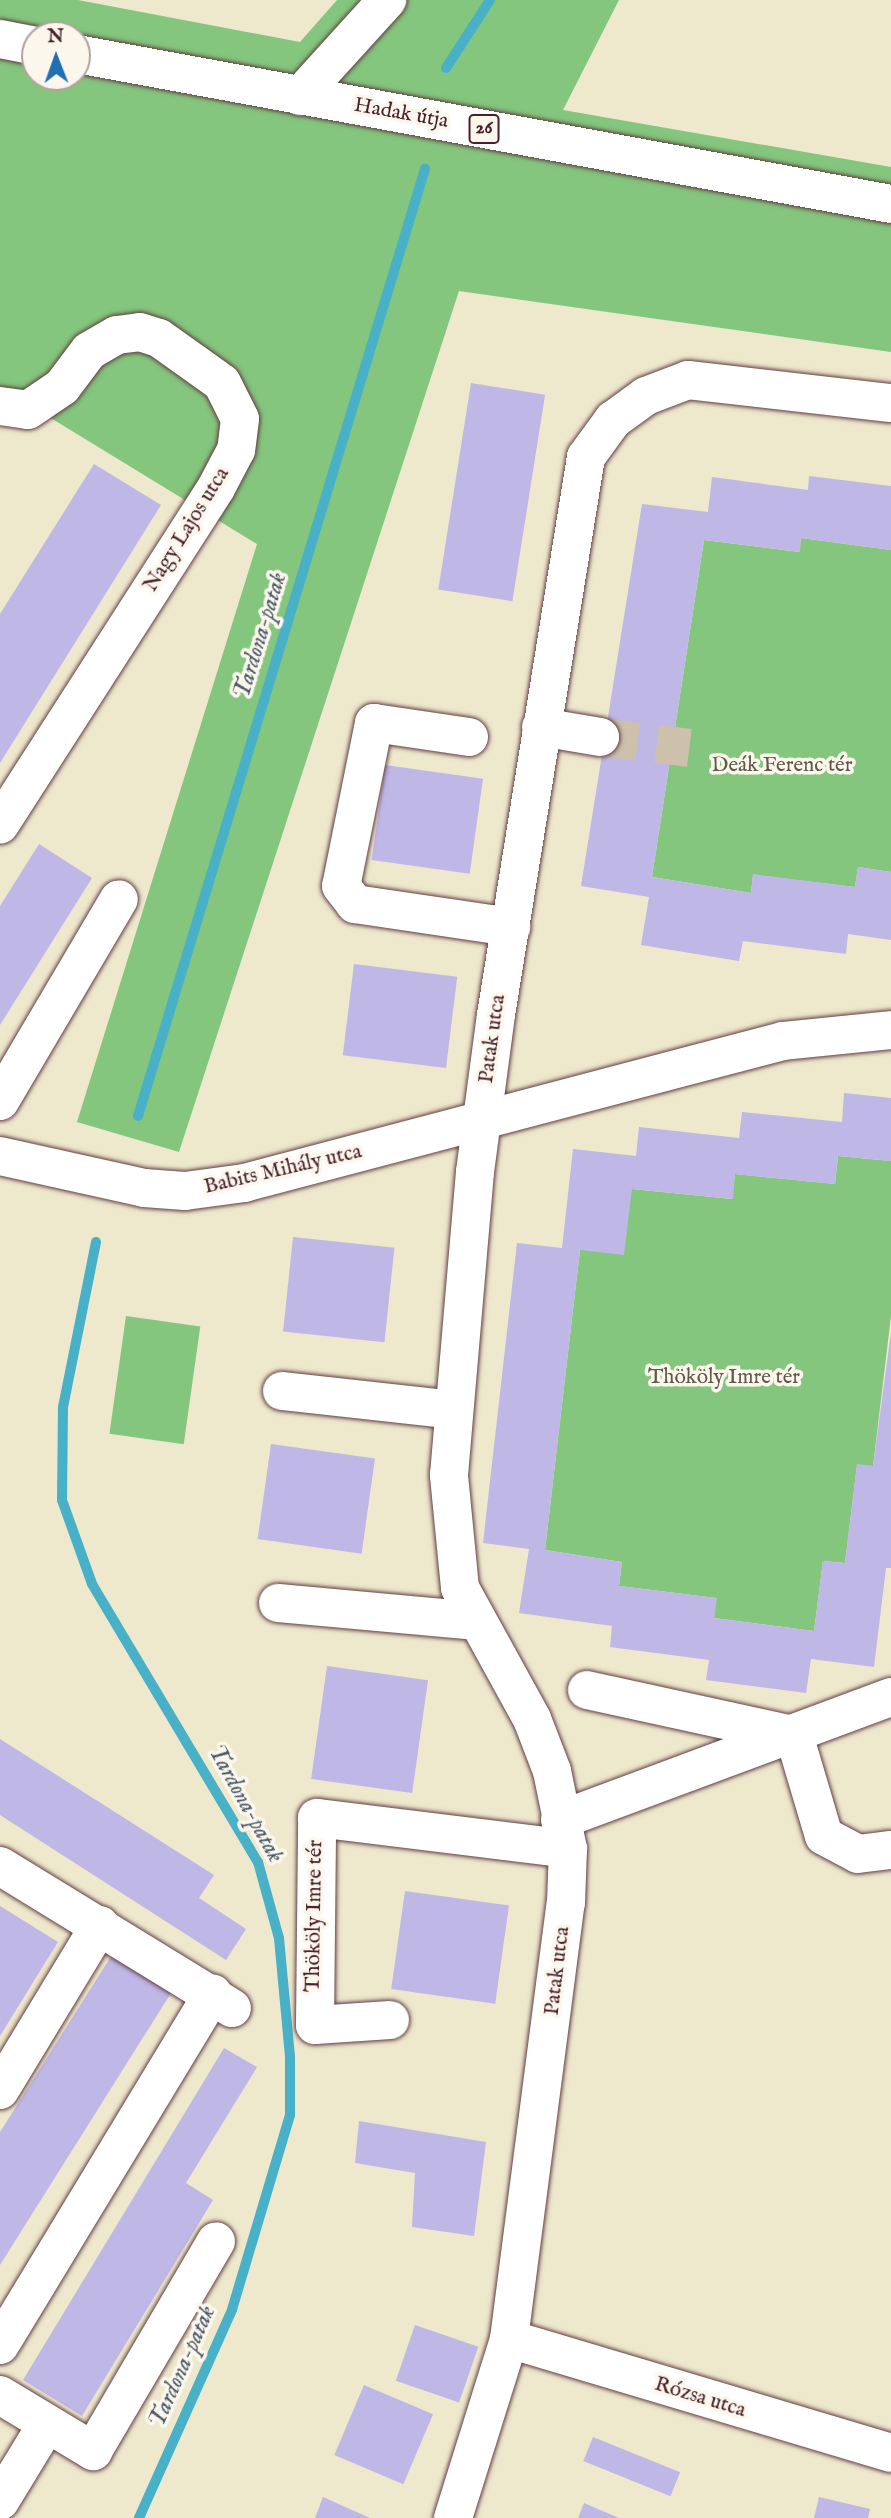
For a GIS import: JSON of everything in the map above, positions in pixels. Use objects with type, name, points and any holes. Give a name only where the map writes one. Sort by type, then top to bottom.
[{"type":"street","points":[[300,96],[387,0]]},
{"type":"street","points":[[0,39],[21,43]]},
{"type":"street","name":"Hadak útja","points":[[91,57],[891,204]]},
{"type":"street","name":"Nagy Lajos utca","points":[[0,406],[28,410],[62,387],[89,351],[117,335],[140,332],[222,383],[240,419],[236,450],[216,488],[0,825]]},
{"type":"street","name":"Patak utca","points":[[453,2518],[509,2339],[566,1903],[564,1835],[552,1771],[532,1719],[475,1621],[460,1588],[451,1533],[453,1410],[482,1121],[541,727],[586,457],[624,412],[688,380],[891,403]]},
{"type":"street","points":[[469,737],[374,723],[341,886],[355,904],[511,927]]},
{"type":"street","points":[[541,727],[600,737]]},
{"type":"street","points":[[0,1101],[119,899]]},
{"type":"street","points":[[482,1121],[783,1041],[891,1030]]},
{"type":"street","name":"Babits Mihály utca","points":[[0,1156],[86,1178],[185,1191],[244,1183],[482,1121]]},
{"type":"street","points":[[282,1391],[453,1410]]},
{"type":"street","points":[[278,1603],[475,1621]]},
{"type":"street","points":[[587,1690],[794,1735],[824,1836],[858,1854],[891,1850]]},
{"type":"street","name":"Thököly Imre tér","points":[[390,2020],[315,2025],[317,1818],[564,1835],[794,1735],[891,1697]]},
{"type":"street","points":[[0,1866],[223,2000],[0,2345]]},
{"type":"street","points":[[0,2090],[100,1924]]},
{"type":"street","points":[[0,2395],[93,2451],[216,2241]]},
{"type":"street","name":"Rózsa utca","points":[[509,2339],[891,2453]]},
{"type":"street","points":[[0,2501],[47,2424]]},
{"type":"green space","points":[[0,0],[78,0],[300,42],[337,0],[619,0],[563,110],[891,167],[891,352],[459,291],[179,1152],[77,1122],[257,544],[0,387]]},
{"type":"green space","name":"Deák Ferenc tér","points":[[801,538],[891,550],[891,872],[858,867],[855,887],[753,875],[751,893],[652,877],[704,540],[799,552]]},
{"type":"green space","name":"Thököly Imre tér","points":[[838,1156],[891,1161],[891,1316],[873,1466],[857,1465],[845,1563],[823,1561],[814,1631],[714,1618],[716,1598],[619,1586],[622,1562],[545,1550],[580,1250],[632,1189],[732,1199],[735,1174],[835,1184]]},
{"type":"green space","points":[[126,1316],[200,1326],[184,1444],[109,1434]]},
{"type":"building","points":[[471,383],[545,395],[512,601],[438,589]]},
{"type":"building","points":[[94,464],[161,505],[0,763],[0,614]]},
{"type":"building","points":[[809,476],[891,486],[891,550],[801,538],[800,552],[704,540],[652,877],[751,893],[753,874],[855,887],[858,867],[891,872],[891,940],[848,934],[846,954],[743,941],[739,961],[641,945],[649,897],[581,886],[642,504],[708,512],[712,477],[808,490]]},
{"type":"building","points":[[385,765],[483,779],[470,874],[372,860]]},
{"type":"building","points":[[39,844],[92,878],[0,1025],[0,906]]},
{"type":"building","points":[[354,964],[457,977],[446,1068],[343,1055]]},
{"type":"building","points":[[844,1093],[891,1098],[891,1161],[838,1156],[835,1184],[735,1174],[733,1199],[632,1189],[624,1255],[580,1250],[545,1550],[622,1562],[619,1586],[717,1598],[714,1618],[814,1631],[823,1561],[845,1563],[857,1464],[873,1466],[891,1332],[891,1568],[886,1568],[874,1667],[811,1659],[806,1693],[706,1680],[709,1660],[610,1647],[612,1626],[519,1613],[529,1549],[483,1543],[517,1243],[562,1248],[573,1149],[636,1156],[639,1127],[739,1138],[742,1112],[842,1122]]},
{"type":"building","points":[[293,1237],[394,1248],[385,1342],[283,1331]]},
{"type":"building","points":[[271,1444],[375,1459],[362,1554],[258,1539]]},
{"type":"building","points":[[327,1666],[428,1680],[412,1793],[311,1779]]},
{"type":"building","points":[[0,1739],[214,1875],[199,1898],[246,1929],[226,1960],[0,1815]]},
{"type":"building","points":[[405,1891],[509,1906],[495,2004],[391,1989]]},
{"type":"building","points":[[0,1906],[58,1942],[0,2036]]},
{"type":"building","points":[[112,1955],[171,1993],[0,2265],[0,2132]]},
{"type":"building","points":[[224,2048],[257,2067],[186,2183],[213,2200],[82,2416],[23,2380]]},
{"type":"building","points":[[359,2121],[486,2142],[474,2236],[412,2227],[415,2173],[355,2163]]},
{"type":"building","points":[[415,2325],[478,2347],[459,2403],[396,2381]]},
{"type":"building","points":[[364,2385],[433,2414],[403,2484],[334,2455]]},
{"type":"building","points":[[593,2437],[680,2472],[670,2496],[583,2461]]},
{"type":"building","points":[[323,2497],[370,2518],[315,2518]]},
{"type":"building","points":[[819,2497],[870,2509],[868,2518],[814,2518]]},
{"type":"building","points":[[584,2503],[619,2518],[578,2518]]},
{"type":"waterway","name":"Tardona-patak","points":[[446,68],[490,0]]},
{"type":"waterway","name":"Tardona-patak","points":[[138,1116],[425,169]]},
{"type":"waterway","name":"Tardona-patak","points":[[96,1242],[63,1407],[62,1500],[92,1584],[258,1862],[279,1938],[290,2056],[290,2115],[232,2310],[139,2518]]},
{"type":"tunnel","points":[[600,737],[689,748]]}]
